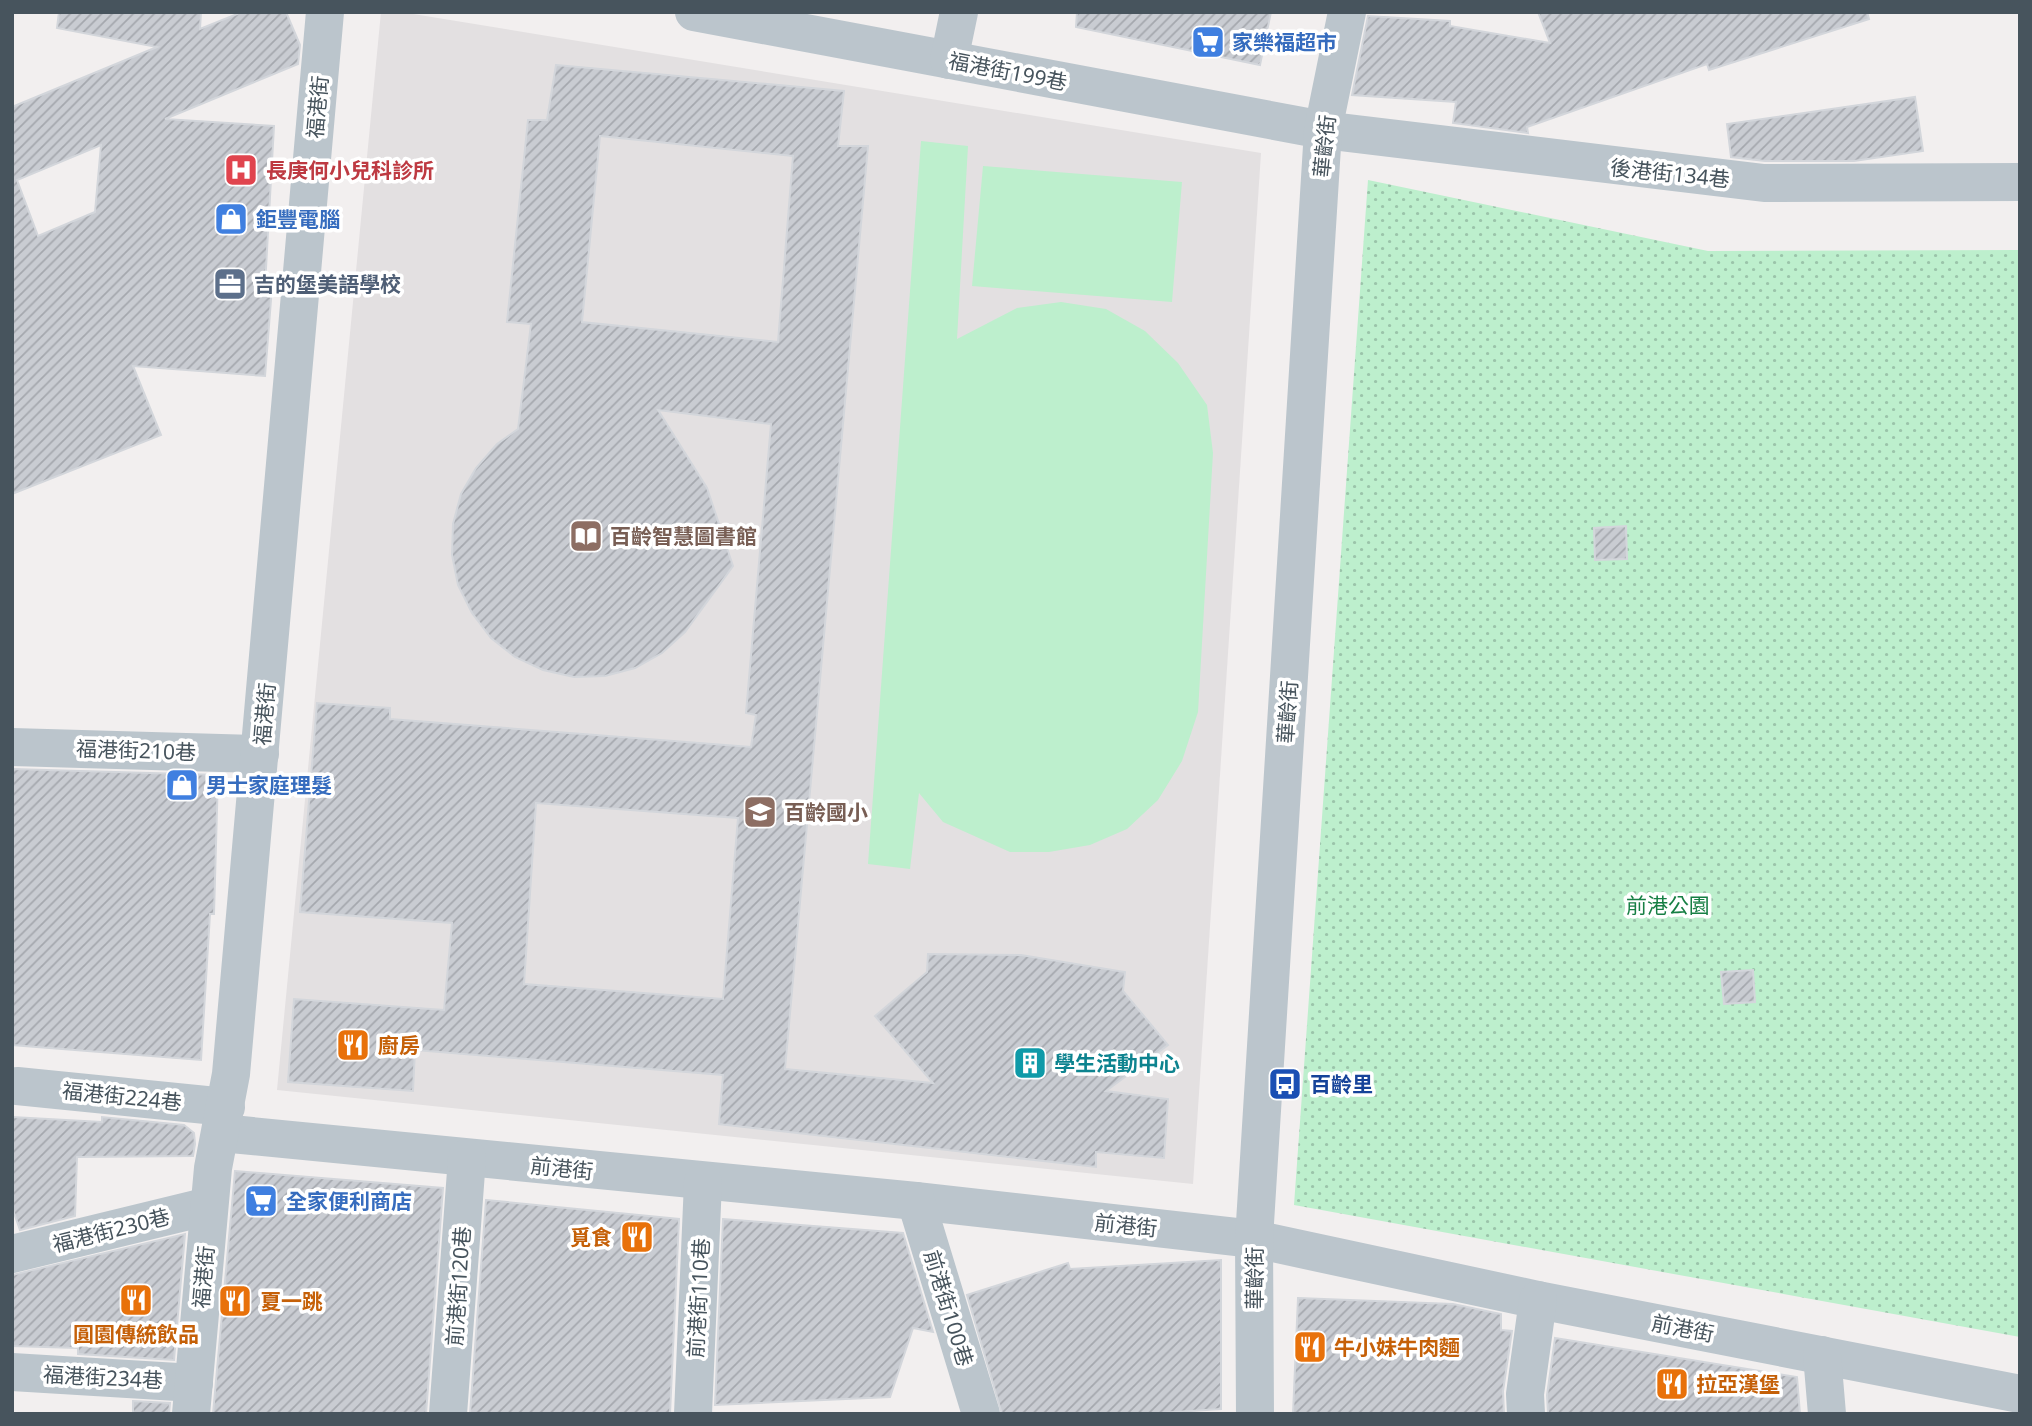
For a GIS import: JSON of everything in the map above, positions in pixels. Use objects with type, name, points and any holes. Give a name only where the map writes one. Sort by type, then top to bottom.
[{"type":"street","name":"福港街","points":[[193,1398],[209,1206],[223,1120],[260,754],[325,12]]},
{"type":"street","name":"福港街199巷","points":[[694,12],[1323,130]]},
{"type":"street","points":[[949,60],[959,12]]},
{"type":"street","name":"華齡街","points":[[1255,1414],[1254,1239],[1323,130],[1347,12]]},
{"type":"street","name":"後港街134巷","points":[[1323,130],[1764,183],[2020,182]]},
{"type":"street","name":"福港街210巷","points":[[12,747],[260,754]]},
{"type":"street","name":"福港街224巷","points":[[17,1086],[223,1120]]},
{"type":"street","name":"前港街","points":[[223,1120],[467,1158],[916,1201],[1254,1239],[1538,1300],[2020,1394]]},
{"type":"street","name":"前港街120巷","points":[[448,1414],[467,1158]]},
{"type":"street","name":"前港街110巷","points":[[693,1414],[703,1182]]},
{"type":"street","name":"前港街100巷","points":[[916,1201],[981,1414]]},
{"type":"street","name":"福港街230巷","points":[[12,1254],[209,1206]]},
{"type":"street","points":[[1526,1414],[1525,1394],[1538,1300]]},
{"type":"street","points":[[1822,1355],[1826,1414]]},
{"type":"street","name":"福港街234巷","points":[[12,1372],[193,1398]]},
{"type":"shaded area","name":"百齡國小","points":[[381,12],[401,12],[1261,153],[1193,1184],[277,1090]]},
{"type":"green space","points":[[921,141],[968,146],[957,339],[1017,308],[1061,302],[1106,309],[1145,331],[1178,363],[1207,405],[1213,453],[1198,712],[1182,761],[1158,800],[1127,829],[1090,845],[1049,852],[1010,852],[943,822],[919,793],[910,869],[868,864]]},
{"type":"green space","points":[[983,166],[1182,182],[1172,302],[972,286]]},
{"type":"green space","name":"前港公園","points":[[1368,180],[1708,251],[2020,250],[2020,1337],[1294,1205]]},
{"type":"building","points":[[59,12],[201,12],[200,29],[242,12],[286,12],[300,45],[298,64],[165,119],[274,126],[265,286],[272,287],[265,376],[133,366],[161,435],[12,494],[12,107],[157,47],[57,28]],"holes":[[[101,145],[95,212],[38,236],[17,180]]]},
{"type":"building","name":"家樂福超市","points":[[1077,12],[1271,12],[1260,65],[1076,27]]},
{"type":"building","points":[[1538,12],[1867,12],[1869,19],[1709,70],[1707,64],[1527,127],[1528,133],[1453,123],[1456,102],[1352,95],[1368,16],[1450,21],[1450,26],[1550,43]]},
{"type":"building","points":[[556,65],[844,91],[838,146],[868,146],[785,1069],[933,1083],[875,1016],[927,972],[928,954],[1021,955],[1125,972],[1123,991],[1168,1045],[1106,1091],[1168,1099],[1164,1158],[1096,1152],[1096,1167],[719,1124],[723,1075],[415,1050],[413,1091],[288,1082],[294,999],[444,1010],[452,923],[300,912],[317,703],[390,708],[390,719],[751,747],[756,715],[746,713],[771,424],[658,410],[707,488],[733,566],[685,632],[662,653],[635,668],[605,676],[574,677],[543,670],[515,657],[491,638],[472,613],[458,585],[452,555],[453,524],[461,494],[476,468],[497,444],[518,429],[531,324],[507,322],[528,120],[547,120]],"holes":[[[600,136],[793,156],[778,342],[582,322]],[[536,803],[738,818],[723,999],[524,984]]]},
{"type":"building","points":[[1915,97],[1923,151],[1854,161],[1765,161],[1731,157],[1727,124]]},
{"type":"building","points":[[1626,526],[1627,559],[1595,560],[1594,528]]},
{"type":"building","points":[[12,769],[218,775],[214,914],[210,914],[201,1060],[12,1045]]},
{"type":"building","points":[[1753,970],[1755,1002],[1724,1004],[1721,972]]},
{"type":"building","points":[[12,1117],[102,1122],[102,1117],[184,1125],[194,1133],[193,1156],[77,1157],[75,1216],[20,1230],[12,1207]]},
{"type":"building","points":[[235,1171],[443,1188],[426,1414],[213,1414]]},
{"type":"building","points":[[486,1200],[679,1219],[670,1414],[470,1414]]},
{"type":"building","points":[[723,1219],[903,1233],[933,1332],[913,1328],[890,1397],[715,1405]]},
{"type":"building","points":[[185,1234],[174,1360],[78,1354],[78,1348],[12,1346],[12,1275]]},
{"type":"building","points":[[1221,1260],[1221,1409],[1144,1414],[1002,1414],[967,1295],[1068,1263],[1070,1269]]},
{"type":"building","points":[[1298,1298],[1453,1304],[1501,1314],[1501,1330],[1512,1331],[1503,1391],[1504,1414],[1293,1414]]},
{"type":"building","points":[[1555,1338],[1797,1377],[1800,1414],[1548,1414],[1547,1395]]},
{"type":"building","points":[[133,1401],[170,1403],[169,1414],[133,1414]]},
{"type":"place","name":"家樂福超市","points":[[1208,42]]},
{"type":"place","name":"長庚何小兒科診所","points":[[241,170]]},
{"type":"place","name":"鉅豐電腦","points":[[231,219]]},
{"type":"place","name":"吉的堡美語學校","points":[[230,284]]},
{"type":"place","name":"百齡智慧圖書館","points":[[586,536]]},
{"type":"place","name":"男士家庭理髮","points":[[182,785]]},
{"type":"place","name":"百齡國小","points":[[760,812]]},
{"type":"place","name":"廚房","points":[[353,1045]]},
{"type":"place","name":"學生活動中心","points":[[1030,1063]]},
{"type":"place","name":"百齡里","points":[[1285,1084]]},
{"type":"place","name":"全家便利商店","points":[[261,1201]]},
{"type":"place","name":"覓食","points":[[637,1237]]},
{"type":"place","name":"圓園傳統飲品","points":[[136,1300]]},
{"type":"place","name":"夏一跳","points":[[235,1301]]},
{"type":"place","name":"牛小妹牛肉麵","points":[[1310,1347]]},
{"type":"place","name":"拉亞漢堡","points":[[1672,1384]]}]
